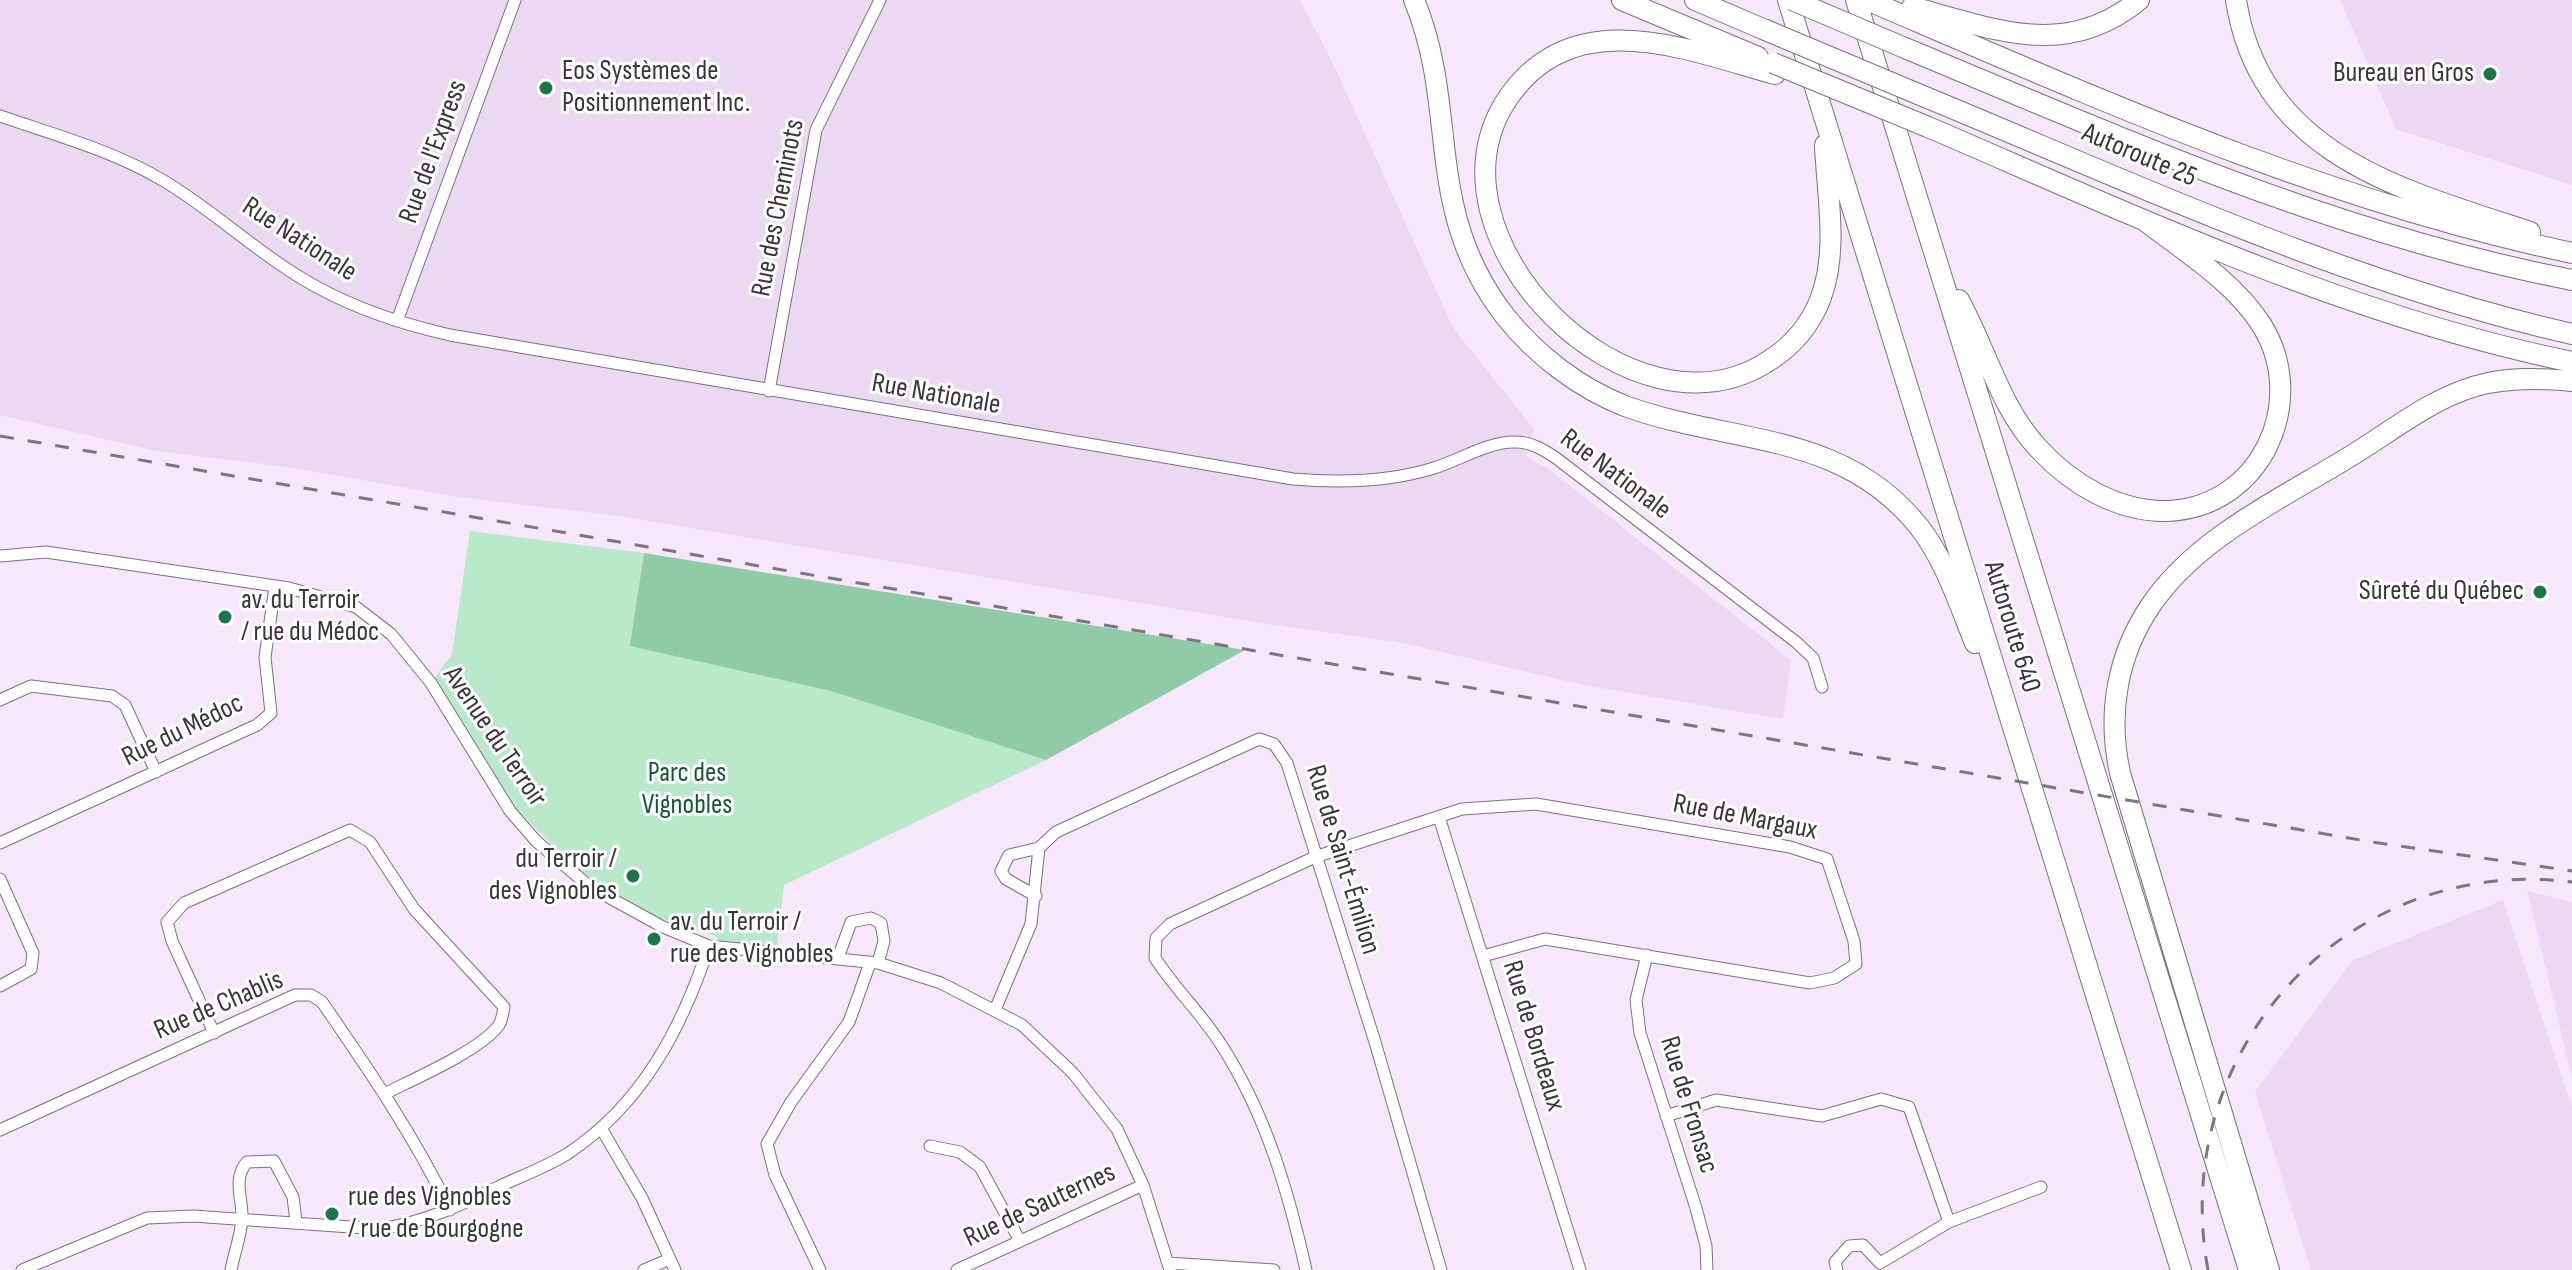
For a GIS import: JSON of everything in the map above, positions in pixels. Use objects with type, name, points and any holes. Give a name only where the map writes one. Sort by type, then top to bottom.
[{"type":"highway","points":[[1414,0],[1431,63],[1454,217],[1479,277],[1506,316],[1552,363],[1612,400],[1673,420],[1810,451],[1845,464],[1878,486],[1914,520],[1940,560],[2024,761]]},
{"type":"highway","points":[[1622,0],[1774,69]]},
{"type":"highway","name":"Autoroute 25","points":[[1695,0],[2310,257],[2440,300],[2572,334]]},
{"type":"highway","name":"Autoroute 640","points":[[1790,0],[2181,1270]]},
{"type":"highway","name":"Autoroute 25","points":[[1790,0],[2174,160],[2319,214],[2430,247],[2572,280]]},
{"type":"highway","name":"Autoroute 640","points":[[1856,0],[2249,1270]]},
{"type":"highway","points":[[1867,0],[1998,32],[2042,35],[2101,24],[2139,0]]},
{"type":"highway","points":[[2236,0],[2245,40],[2261,77],[2281,107],[2315,140],[2358,167],[2402,187],[2572,245]]},
{"type":"highway","points":[[1890,5],[2282,172],[2426,218],[2572,253]]},
{"type":"highway","points":[[1824,117],[1830,240],[1828,272],[1814,313],[1779,354],[1731,379],[1702,384],[1673,382],[1621,365],[1569,330],[1546,309],[1516,270],[1495,229],[1486,198],[1484,169],[1496,118],[1511,94],[1547,61],[1571,49],[1611,40],[1667,43],[1774,69],[1821,84],[2144,220],[2364,306],[2489,343],[2572,362]]},
{"type":"highway","points":[[1936,257],[1980,340],[2005,400],[2039,449],[2067,474],[2109,499],[2144,509],[2179,510],[2221,496],[2254,468],[2270,443],[2278,422],[2281,380],[2267,335],[2244,303],[2144,220]]},
{"type":"highway","points":[[2269,1270],[2120,773],[2114,710],[2125,655],[2150,606],[2193,558],[2408,420],[2476,386],[2515,380],[2572,381]]},
{"type":"street","name":"Rue de l'Express","points":[[397,321],[515,0]]},
{"type":"street","name":"Rue des Cheminots","points":[[769,391],[816,130],[880,0]]},
{"type":"street","name":"Rue Nationale","points":[[0,116],[151,174],[205,207],[298,276],[346,301],[397,321],[450,335],[1308,480],[1359,481],[1405,475],[1502,444],[1526,443],[1556,458],[1796,642],[1813,658],[1822,687]]},
{"type":"street","name":"Avenue du Terroir","points":[[0,556],[46,552],[275,587],[356,607],[391,634],[431,683],[504,803],[536,841],[590,887],[663,927],[709,946],[874,963],[941,983],[1022,1025],[1073,1073],[1117,1129],[1143,1185],[1169,1266]]},
{"type":"street","name":"Rue du Médoc","points":[[0,843],[257,725],[271,713],[265,657],[275,587]]},
{"type":"street","points":[[0,700],[31,686],[112,696],[125,705],[156,772]]},
{"type":"street","name":"Rue de Saint-Émilion","points":[[1039,848],[1056,832],[1259,739],[1282,752],[1383,1068],[1441,1270]]},
{"type":"street","name":"Rue de Margaux","points":[[1306,1270],[1290,1198],[1272,1144],[1241,1078],[1221,1044],[1155,958],[1156,938],[1170,924],[1315,857],[1462,809],[1536,804],[1810,852],[1827,859],[1854,941],[1856,964],[1834,978],[1810,983],[1545,939],[1483,956]]},
{"type":"street","name":"Rue de Bordeaux","points":[[1439,817],[1580,1270]]},
{"type":"street","points":[[214,1033],[172,941],[167,922],[184,903],[350,830],[370,842],[414,909],[504,1007],[501,1023],[490,1034],[442,1065],[386,1093]]},
{"type":"street","points":[[995,1010],[1021,953],[1036,896],[1039,848],[1009,855],[1001,871],[1006,879],[1036,896]]},
{"type":"street","points":[[0,879],[33,953],[31,969],[0,986]]},
{"type":"street","points":[[820,1270],[775,1175],[767,1144],[791,1102],[849,1022],[884,941],[881,923],[871,918],[851,922],[838,958]]},
{"type":"street","points":[[22,1270],[49,1264],[147,1218],[242,1218],[379,1229],[405,1225],[450,1210],[565,1155],[601,1128],[660,1062],[694,992],[709,946]]},
{"type":"street","name":"Rue de Fronsac","points":[[1647,955],[1636,1000],[1640,1033],[1703,1234],[1707,1270]]},
{"type":"street","name":"Rue de Chablis","points":[[0,1130],[295,995],[311,995],[322,1002],[386,1093],[421,1151],[450,1210]]},
{"type":"street","points":[[1666,1116],[1716,1100],[1822,1116],[1881,1099],[1893,1100],[1909,1107],[1949,1222]]},
{"type":"street","points":[[601,1128],[642,1198],[672,1264],[644,1270]]},
{"type":"street","points":[[930,1146],[960,1152],[980,1167],[1020,1241]]},
{"type":"street","points":[[231,1270],[242,1218],[238,1188],[241,1169],[247,1162],[274,1161],[293,1197],[296,1221]]},
{"type":"street","name":"Rue de Sauternes","points":[[957,1270],[1143,1185]]},
{"type":"street","points":[[1837,1270],[1835,1262],[1849,1246],[1863,1245],[1876,1267],[1949,1222],[2041,1187]]},
{"type":"street","points":[[1169,1266],[1274,1270]]},
{"type":"shaded area","points":[[0,0],[1300,0],[1337,72],[1453,328],[1534,429],[1527,457],[1550,470],[1791,660],[1783,719],[1584,685],[1403,643],[1261,623],[619,516],[458,497],[288,467],[157,451],[0,415]]},
{"type":"shaded area","points":[[2340,0],[2572,0],[2572,185],[2396,129]]},
{"type":"shaded area","points":[[2527,891],[2572,902],[2572,1078]]},
{"type":"shaded area","points":[[2503,900],[2572,1107],[2572,1270],[2311,1270],[2255,1092],[2353,960]]},
{"type":"green space","name":"Parc des Vignobles","points":[[470,531],[644,553],[631,646],[831,691],[1046,760],[784,885],[777,947],[719,946],[717,937],[622,905],[568,860],[513,806],[431,683],[452,654]]},
{"type":"green space","points":[[644,553],[1245,650],[1046,760],[831,691],[630,646]]},
{"type":"railway","points":[[0,436],[2372,842],[2572,871]]},
{"type":"railway","points":[[2208,1270],[2203,1189],[2216,1112],[2246,1043],[2291,983],[2348,934],[2415,900],[2491,882],[2572,882]]},
{"type":"place","name":"Bureau en Gros","points":[[2490,74]]},
{"type":"place","name":"Eos Systèmes de Positionnement Inc.","points":[[546,88]]},
{"type":"place","name":"Sûreté du Québec","points":[[2540,592]]},
{"type":"place","name":"av. du Terroir / rue du Médoc","points":[[225,617]]},
{"type":"place","name":"du Terroir / des Vignobles","points":[[633,876]]},
{"type":"place","name":"av. du Terroir / rue des Vignobles","points":[[654,939]]},
{"type":"place","name":"rue des Vignobles / rue de Bourgogne","points":[[332,1214]]}]
